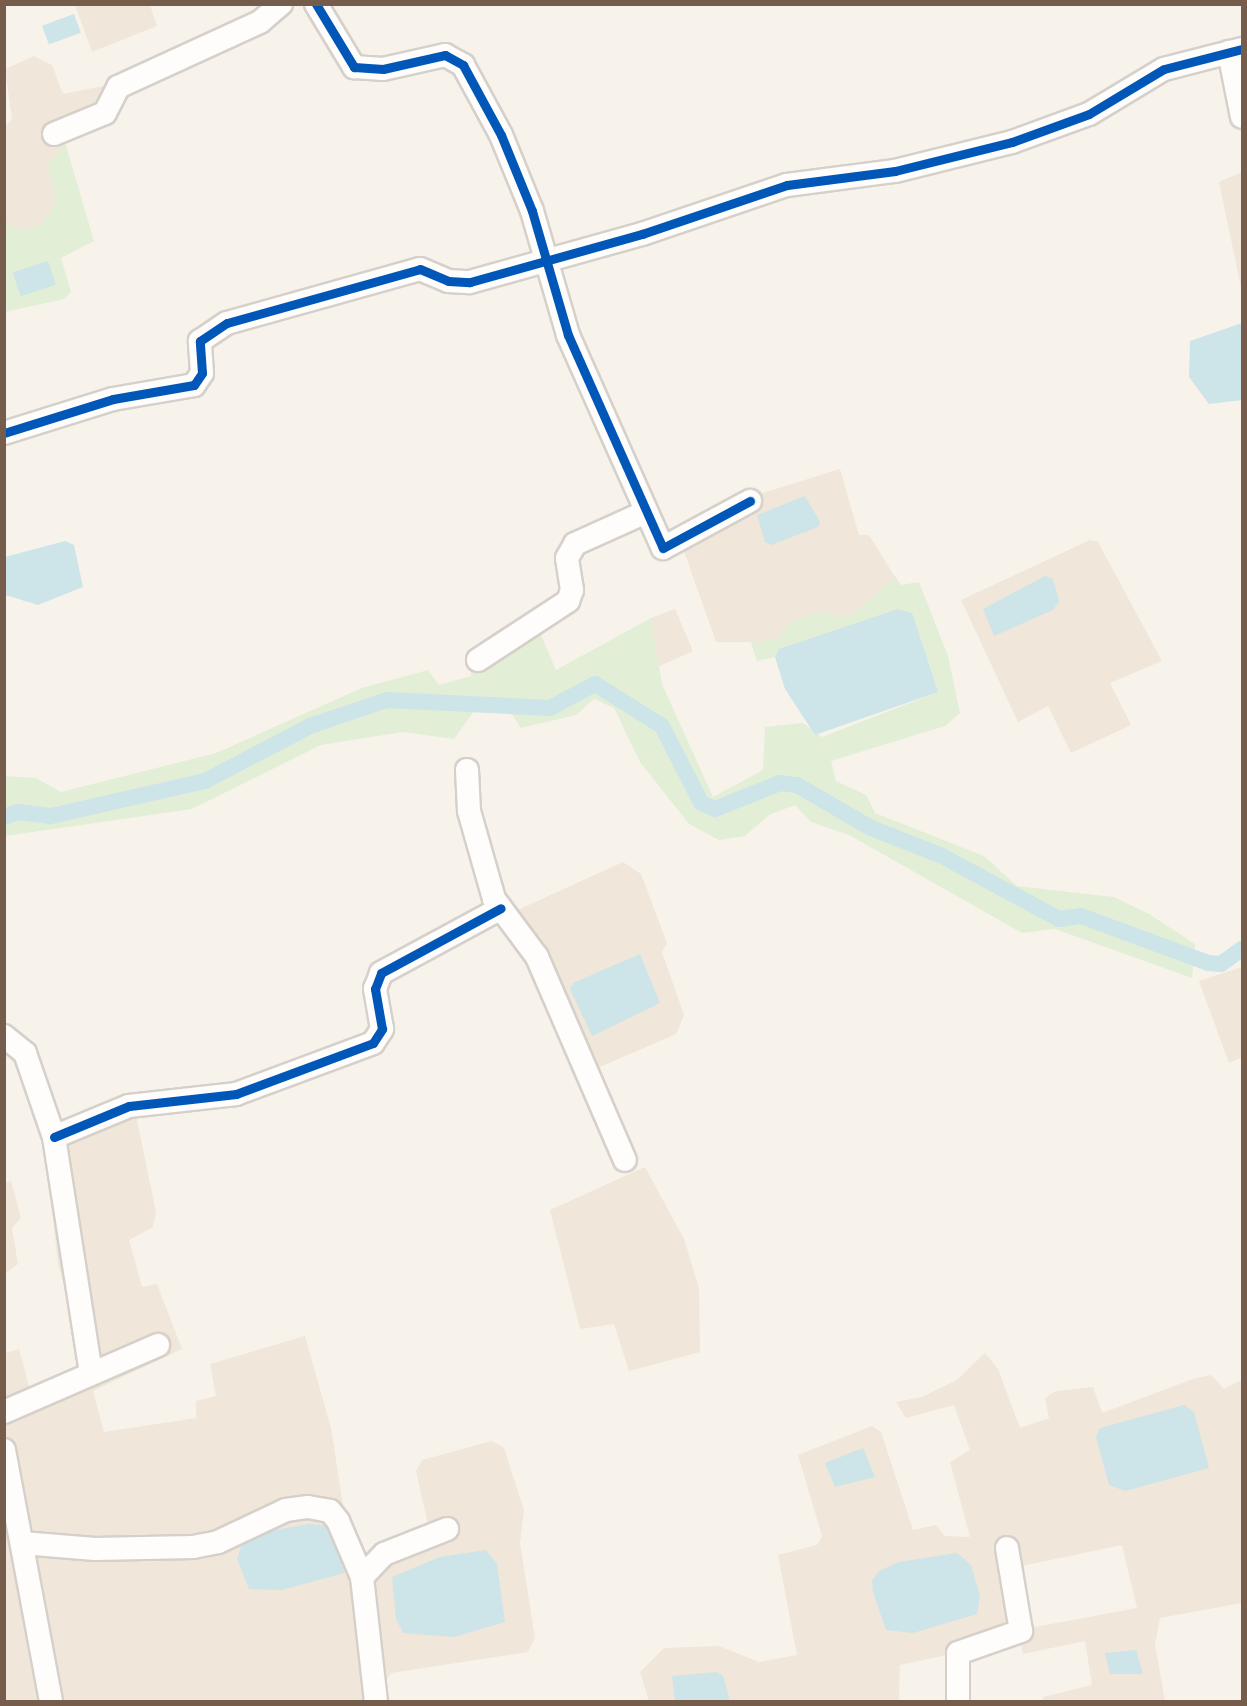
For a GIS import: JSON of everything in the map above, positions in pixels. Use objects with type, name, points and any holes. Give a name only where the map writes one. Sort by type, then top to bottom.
[{"type":"street","points":[[54,134],[111,109],[118,87],[260,22],[281,4]]},
{"type":"street","points":[[316,4],[328,17],[354,67],[383,69],[446,55],[463,65],[501,135],[580,366],[663,548],[750,501]]},
{"type":"street","points":[[4,433],[113,399],[194,385],[201,373],[200,341],[227,323],[420,269],[448,281],[470,282],[545,259],[632,237],[787,185],[896,171],[1057,128],[1164,69],[1236,51],[1242,117]]},
{"type":"street","points":[[478,660],[568,601],[572,590],[567,558],[575,544],[646,512]]},
{"type":"street","points":[[467,770],[473,831],[501,908],[537,957],[625,1160]]},
{"type":"street","points":[[54,1137],[129,1106],[236,1094],[373,1043],[382,1029],[375,989],[381,973],[501,908]]},
{"type":"street","points":[[4,1036],[25,1053],[54,1137],[90,1372]]},
{"type":"street","points":[[4,1412],[90,1372],[158,1345]]},
{"type":"street","points":[[4,1450],[51,1701]]},
{"type":"street","points":[[22,1543],[95,1549],[193,1547],[218,1542],[286,1510],[308,1507],[330,1511],[338,1521],[362,1577],[376,1701]]},
{"type":"street","points":[[362,1577],[384,1554],[447,1529]]},
{"type":"street","points":[[957,1701],[958,1653],[1021,1631],[1007,1548]]},
{"type":"shaded area","points":[[75,5],[150,5],[157,26],[92,52]]},
{"type":"shaded area","points":[[34,56],[52,65],[63,94],[108,85],[99,127],[65,143],[82,200],[4,247],[4,128],[12,119],[5,69]]},
{"type":"shaded area","points":[[1242,172],[1242,292],[1219,182]]},
{"type":"shaded area","points":[[840,469],[859,535],[869,535],[900,585],[898,609],[757,661],[751,642],[716,642],[679,537],[747,498]]},
{"type":"shaded area","points":[[1090,540],[1098,542],[1162,661],[1110,683],[1131,725],[1071,753],[1048,706],[1018,722],[961,600]]},
{"type":"shaded area","points":[[675,609],[693,651],[642,674],[651,618]]},
{"type":"shaded area","points":[[623,862],[641,874],[667,943],[662,952],[684,1015],[676,1034],[593,1070],[511,913]]},
{"type":"shaded area","points":[[1242,967],[1242,1057],[1229,1063],[1199,981]]},
{"type":"shaded area","points":[[135,1111],[156,1212],[153,1227],[129,1240],[142,1287],[157,1284],[182,1349],[93,1391],[104,1432],[196,1418],[196,1401],[216,1396],[210,1364],[305,1336],[331,1428],[347,1530],[366,1562],[429,1529],[416,1471],[422,1460],[492,1441],[504,1448],[524,1510],[520,1543],[535,1638],[528,1652],[391,1673],[385,1681],[387,1701],[5,1702],[5,1353],[19,1349],[31,1394],[81,1370],[84,1356],[58,1264],[44,1135]]},
{"type":"shaded area","points":[[645,1167],[684,1239],[699,1288],[700,1352],[629,1371],[614,1324],[580,1329],[550,1210]]},
{"type":"shaded area","points":[[11,1181],[21,1218],[12,1228],[18,1264],[5,1274],[5,1183]]},
{"type":"shaded area","points":[[985,1353],[998,1369],[1020,1428],[1049,1418],[1045,1398],[1056,1391],[1093,1387],[1102,1413],[1193,1379],[1211,1375],[1224,1389],[1242,1380],[1242,1603],[1160,1618],[1155,1645],[1165,1701],[1043,1701],[1043,1697],[1092,1685],[1085,1641],[1023,1654],[1020,1639],[900,1665],[899,1701],[649,1701],[640,1672],[664,1648],[719,1646],[759,1662],[797,1655],[778,1555],[817,1545],[822,1536],[798,1455],[872,1426],[881,1432],[913,1530],[936,1525],[945,1536],[970,1537],[950,1462],[970,1450],[954,1405],[906,1418],[896,1402],[922,1397],[957,1380]],"holes":[[[1122,1545],[1137,1608],[1030,1628],[1017,1567]]]},
{"type":"green space","points":[[65,143],[94,241],[61,258],[71,292],[64,299],[5,312],[4,221],[17,229],[40,225],[56,204],[48,165]]},
{"type":"green space","points":[[895,576],[901,585],[919,582],[948,656],[960,713],[945,726],[831,761],[836,781],[866,795],[875,813],[984,856],[1017,886],[1114,897],[1149,914],[1195,944],[1192,978],[1055,929],[1022,933],[849,835],[811,822],[795,805],[769,815],[745,836],[719,840],[689,824],[640,762],[614,708],[594,699],[576,715],[521,728],[502,699],[482,700],[454,739],[403,732],[321,745],[192,809],[5,836],[4,776],[36,778],[61,792],[216,753],[362,688],[428,670],[439,685],[471,676],[471,658],[537,626],[556,670],[651,618],[662,684],[713,797],[763,770],[765,727],[803,723],[822,737],[938,692],[779,649],[775,657],[757,661],[751,642],[777,639],[793,621],[818,612],[846,616],[856,612]]},
{"type":"water","points":[[74,14],[81,33],[49,44],[42,26]]},
{"type":"water","points":[[48,261],[56,285],[21,296],[13,272]]},
{"type":"water","points":[[1242,323],[1242,400],[1209,404],[1189,377],[1190,341]]},
{"type":"water","points":[[805,496],[820,522],[818,527],[771,545],[765,542],[757,515]]},
{"type":"water","points":[[65,541],[74,545],[83,587],[38,605],[5,595],[5,557]]},
{"type":"water","points":[[1045,576],[1053,579],[1059,601],[1053,610],[994,636],[983,609]]},
{"type":"water","points":[[898,609],[912,613],[938,692],[815,735],[785,689],[775,657],[779,649]]},
{"type":"water","points":[[640,954],[660,1003],[592,1036],[570,989],[573,983]]},
{"type":"water","points":[[1184,1405],[1194,1412],[1209,1468],[1125,1491],[1109,1485],[1096,1437],[1100,1428]]},
{"type":"water","points":[[863,1448],[875,1477],[835,1487],[825,1463]]},
{"type":"water","points":[[309,1524],[331,1526],[346,1560],[344,1573],[282,1590],[249,1589],[237,1559],[243,1541],[257,1533]]},
{"type":"water","points":[[486,1550],[497,1564],[505,1622],[454,1637],[403,1633],[396,1619],[392,1577],[440,1557]]},
{"type":"water","points":[[957,1553],[971,1565],[980,1596],[977,1614],[913,1633],[886,1630],[873,1592],[872,1581],[879,1571],[899,1562]]},
{"type":"water","points":[[1136,1650],[1143,1674],[1110,1674],[1105,1653]]},
{"type":"water","points":[[717,1672],[723,1676],[730,1701],[675,1701],[672,1676]]},
{"type":"waterway","points":[[4,817],[18,812],[51,816],[205,781],[310,726],[387,700],[550,708],[595,684],[662,726],[701,803],[715,809],[780,783],[797,785],[871,828],[940,855],[1059,919],[1081,916],[1208,963],[1221,964],[1242,949]]},
{"type":"cycle path","points":[[316,4],[354,67],[383,69],[445,55],[463,65],[501,135],[532,211],[568,335],[663,548],[750,501]]},
{"type":"cycle path","points":[[4,433],[113,399],[194,385],[202,373],[200,341],[227,323],[420,269],[448,281],[470,282],[642,234],[787,185],[895,171],[1012,142],[1089,114],[1164,69],[1242,49]]},
{"type":"cycle path","points":[[54,1137],[129,1106],[236,1094],[373,1043],[382,1029],[375,989],[381,973],[501,908]]}]
